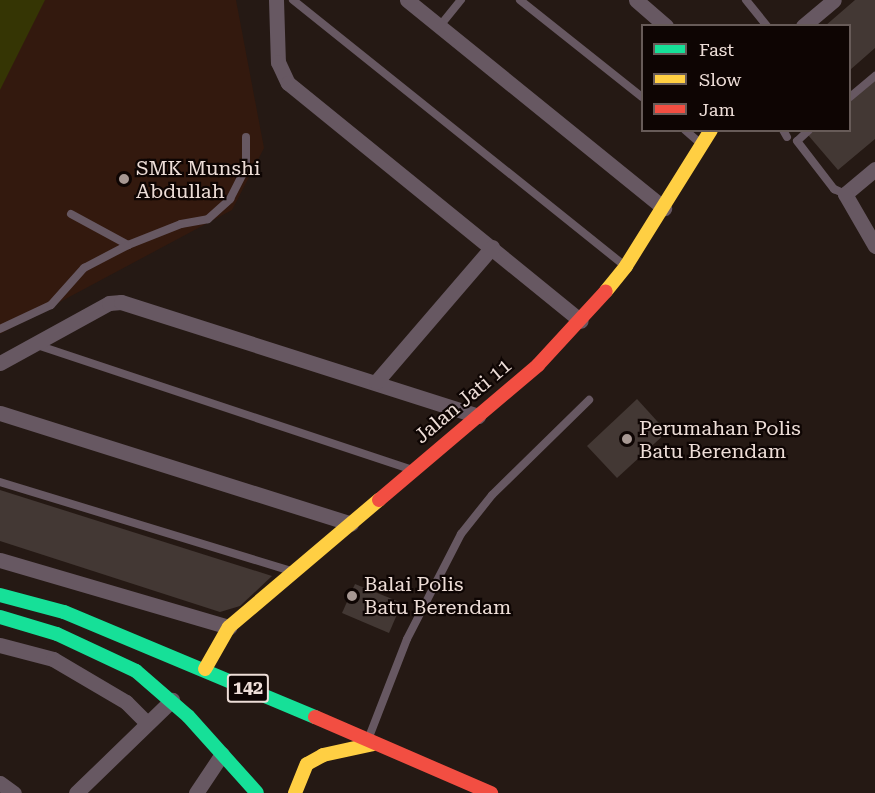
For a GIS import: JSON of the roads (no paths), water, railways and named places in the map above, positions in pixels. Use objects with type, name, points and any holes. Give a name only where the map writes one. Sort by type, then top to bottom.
[{"type":"main road","name":"Jalan Jati 11","points":[[205,669],[229,627],[538,365],[581,321],[626,266],[710,132]]},
{"type":"main road","name":"142","points":[[0,595],[64,612],[205,669],[370,743],[491,793]]},
{"type":"main road","points":[[0,617],[95,649],[136,671],[172,700],[257,793]]},
{"type":"main road","points":[[295,793],[307,764],[323,755],[370,743]]},
{"type":"street","points":[[276,0],[278,62],[288,83],[581,321]]},
{"type":"street","points":[[407,0],[664,208]]},
{"type":"street","points":[[636,0],[664,24]]},
{"type":"street","points":[[805,24],[834,0]]},
{"type":"street","points":[[875,169],[844,194],[875,246]]},
{"type":"street","points":[[376,382],[492,247]]},
{"type":"street","points":[[0,363],[110,303],[121,302],[478,416]]},
{"type":"street","points":[[0,413],[351,524]]},
{"type":"street","points":[[0,560],[229,627]]},
{"type":"street","points":[[0,645],[53,659],[126,702],[147,723]]},
{"type":"street","points":[[76,793],[172,700]]},
{"type":"street","points":[[196,793],[222,754]]},
{"type":"street","points":[[0,783],[14,793]]},
{"type":"lane","points":[[293,0],[626,266]]},
{"type":"lane","points":[[439,27],[461,0]]},
{"type":"lane","points":[[520,0],[641,96]]},
{"type":"lane","points":[[746,0],[765,24]]},
{"type":"lane","points":[[851,95],[875,76]]},
{"type":"lane","points":[[687,132],[702,144]]},
{"type":"lane","points":[[807,132],[797,141],[834,189],[844,194]]},
{"type":"lane","points":[[0,329],[51,305],[84,268],[128,245],[181,224],[208,219],[230,200],[246,168],[246,137]]},
{"type":"lane","points":[[70,214],[128,245]]},
{"type":"lane","points":[[32,344],[414,470]]},
{"type":"lane","points":[[370,743],[407,639],[461,534],[492,495],[589,400]]},
{"type":"lane","points":[[0,482],[294,572]]},
{"type":"place","name":"SMK Munshi Abdullah","points":[[124,179]]},
{"type":"place","name":"Perumahan Polis Batu Berendam","points":[[627,439]]},
{"type":"place","name":"Balai Polis Batu Berendam","points":[[352,596]]}]
